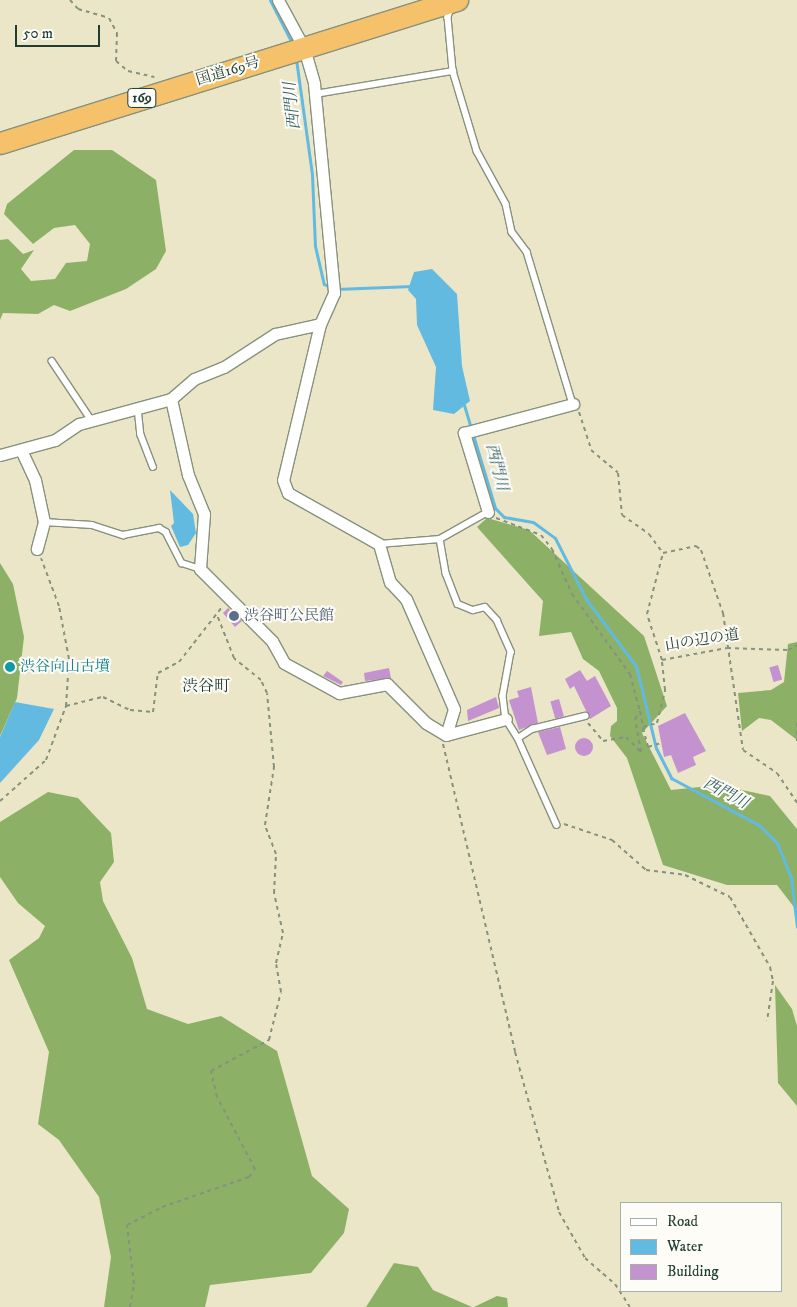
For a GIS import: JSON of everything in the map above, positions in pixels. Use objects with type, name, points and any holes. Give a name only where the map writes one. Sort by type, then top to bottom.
[{"type":"highway","name":"国道169号","points":[[0,143],[456,0]]},
{"type":"street","points":[[278,0],[294,51],[315,94],[334,288],[320,324],[283,480],[288,493],[379,544],[390,582],[406,600],[454,709],[446,735]]},
{"type":"street","points":[[0,455],[55,440],[92,421],[171,399],[194,379],[224,367],[275,334],[320,324]]},
{"type":"street","points":[[171,399],[188,475],[204,514],[200,569],[272,641],[292,668],[347,695],[387,684],[426,723],[446,735],[506,719]]},
{"type":"street","points":[[488,512],[464,433],[574,404]]},
{"type":"street","points":[[21,450],[35,480],[44,522],[37,549]]},
{"type":"lane","points":[[456,0],[448,17],[453,71],[477,151],[506,204],[512,232],[526,252],[574,404]]},
{"type":"lane","points":[[315,94],[453,71]]},
{"type":"lane","points":[[52,361],[92,421]]},
{"type":"lane","points":[[138,408],[140,435],[153,467]]},
{"type":"lane","points":[[379,544],[440,539],[488,512]]},
{"type":"lane","points":[[44,522],[92,525],[123,535],[159,528],[166,532],[182,562],[200,569]]},
{"type":"lane","points":[[440,539],[446,573],[458,604],[473,610],[485,607],[497,620],[511,652],[502,696],[506,719],[518,738],[557,825]]},
{"type":"lane","points":[[518,738],[532,729],[584,716]]},
{"type":"path","points":[[70,0],[78,9],[109,18],[118,33],[116,61],[128,71],[158,77],[168,90]]},
{"type":"path","points":[[574,404],[591,450],[618,473],[622,515],[649,534],[663,553]]},
{"type":"path","points":[[488,512],[542,535],[552,549],[572,594],[630,674],[643,727],[651,746],[660,744]]},
{"type":"path","points":[[663,553],[696,546],[700,550],[723,613],[743,750],[777,773],[797,803]]},
{"type":"path","points":[[0,801],[46,760],[66,706],[69,659],[59,606],[37,549]]},
{"type":"path","points":[[662,660],[647,614],[663,553]]},
{"type":"path","points":[[66,706],[103,697],[130,710],[153,712],[158,673],[179,662],[217,615],[234,658],[262,680],[267,692],[274,766],[265,825],[276,854],[274,893],[282,933],[276,963],[281,992],[269,1040],[211,1071],[217,1097],[255,1169],[249,1177],[162,1207],[127,1225],[134,1276],[130,1307]]},
{"type":"path","name":"山の辺の道","points":[[643,727],[656,724],[666,690],[662,660],[727,648],[788,650],[797,645]]},
{"type":"path","points":[[584,716],[600,739],[626,737],[641,752],[635,719],[640,710]]},
{"type":"path","points":[[797,723],[797,741]]},
{"type":"path","points":[[446,735],[442,748],[515,1052],[559,1212],[585,1258],[615,1284],[620,1292]]},
{"type":"path","points":[[557,825],[570,823],[598,838],[612,840],[646,870],[686,875],[730,897],[770,967],[773,981],[767,1021]]},
{"type":"path","points":[[620,1292],[630,1307]]},
{"type":"green space","points":[[74,150],[112,150],[156,180],[166,251],[156,269],[126,289],[70,311],[54,305],[38,314],[3,313],[0,320],[0,240],[8,239],[23,254],[34,250],[21,269],[31,281],[55,279],[66,263],[87,261],[90,244],[75,225],[54,228],[33,244],[4,214],[7,204]]},
{"type":"green space","points":[[487,518],[529,530],[644,636],[667,706],[642,733],[671,790],[719,785],[770,796],[797,829],[797,911],[777,885],[727,885],[663,865],[627,758],[610,736],[611,726],[617,721],[617,708],[599,671],[583,659],[571,632],[539,636],[543,601],[477,527]]},
{"type":"green space","name":"渋谷向山古墳","points":[[0,563],[13,584],[24,637],[17,698],[0,736]]},
{"type":"green space","points":[[797,642],[797,740],[771,720],[759,718],[742,731],[738,693],[771,690],[784,682],[788,644]]},
{"type":"green space","points":[[48,792],[78,798],[111,833],[114,862],[100,882],[103,901],[132,958],[147,1009],[188,1024],[221,1016],[277,1051],[312,1176],[349,1209],[344,1233],[311,1273],[210,1285],[205,1307],[104,1307],[111,1257],[99,1197],[59,1140],[38,1124],[49,1052],[9,960],[39,938],[45,926],[18,903],[0,877],[0,822]]},
{"type":"green space","points":[[775,985],[792,1009],[797,1026],[797,1106],[778,1083]]},
{"type":"green space","points":[[394,1263],[418,1267],[433,1290],[472,1307],[366,1307]]},
{"type":"green space","points":[[497,1296],[507,1298],[508,1307],[474,1307]]},
{"type":"water","points":[[432,269],[457,294],[462,366],[470,401],[454,414],[433,410],[436,367],[417,325],[416,299],[408,290],[414,272]]},
{"type":"water","points":[[170,490],[193,514],[196,533],[188,545],[180,547],[171,526],[174,523]]},
{"type":"water","points":[[15,702],[54,709],[39,740],[0,783],[0,737]]},
{"type":"building","name":"渋谷町公民館","points":[[228,608],[242,621],[235,627],[223,613]]},
{"type":"building","points":[[778,665],[782,679],[773,682],[769,667]]},
{"type":"building","points":[[389,668],[391,678],[365,681],[364,673]]},
{"type":"building","points":[[580,670],[587,681],[595,676],[611,706],[590,719],[574,686],[570,689],[565,679]]},
{"type":"building","points":[[327,671],[343,682],[341,685],[323,676]]},
{"type":"building","points":[[531,687],[538,723],[519,730],[509,700],[519,697],[517,691]]},
{"type":"building","points":[[496,697],[499,708],[468,721],[467,710]]},
{"type":"building","points":[[559,699],[564,716],[555,719],[550,701]]},
{"type":"building","points":[[685,713],[706,751],[693,757],[696,765],[678,773],[671,755],[664,757],[658,726]]},
{"type":"building","points":[[560,727],[566,749],[547,755],[538,732]]},
{"type":"building","points":[[580,738],[588,738],[593,743],[591,754],[580,756],[575,751],[575,743]]},
{"type":"waterway","name":"西門川","points":[[270,0],[292,43]]},
{"type":"waterway","name":"西門川","points":[[296,59],[312,175],[315,246],[324,284],[330,287]]},
{"type":"waterway","name":"西門川","points":[[336,289],[412,286]]},
{"type":"waterway","name":"西門川","points":[[464,405],[495,508],[504,517],[533,522],[555,538],[586,599],[636,666],[656,748],[671,778],[759,825],[777,843],[791,878],[797,927]]},
{"type":"place","name":"渋谷町公民館","points":[[234,616]]},
{"type":"place","name":"渋谷向山古墳","points":[[10,667]]},
{"type":"district","name":"渋谷町","points":[[206,686]]}]
